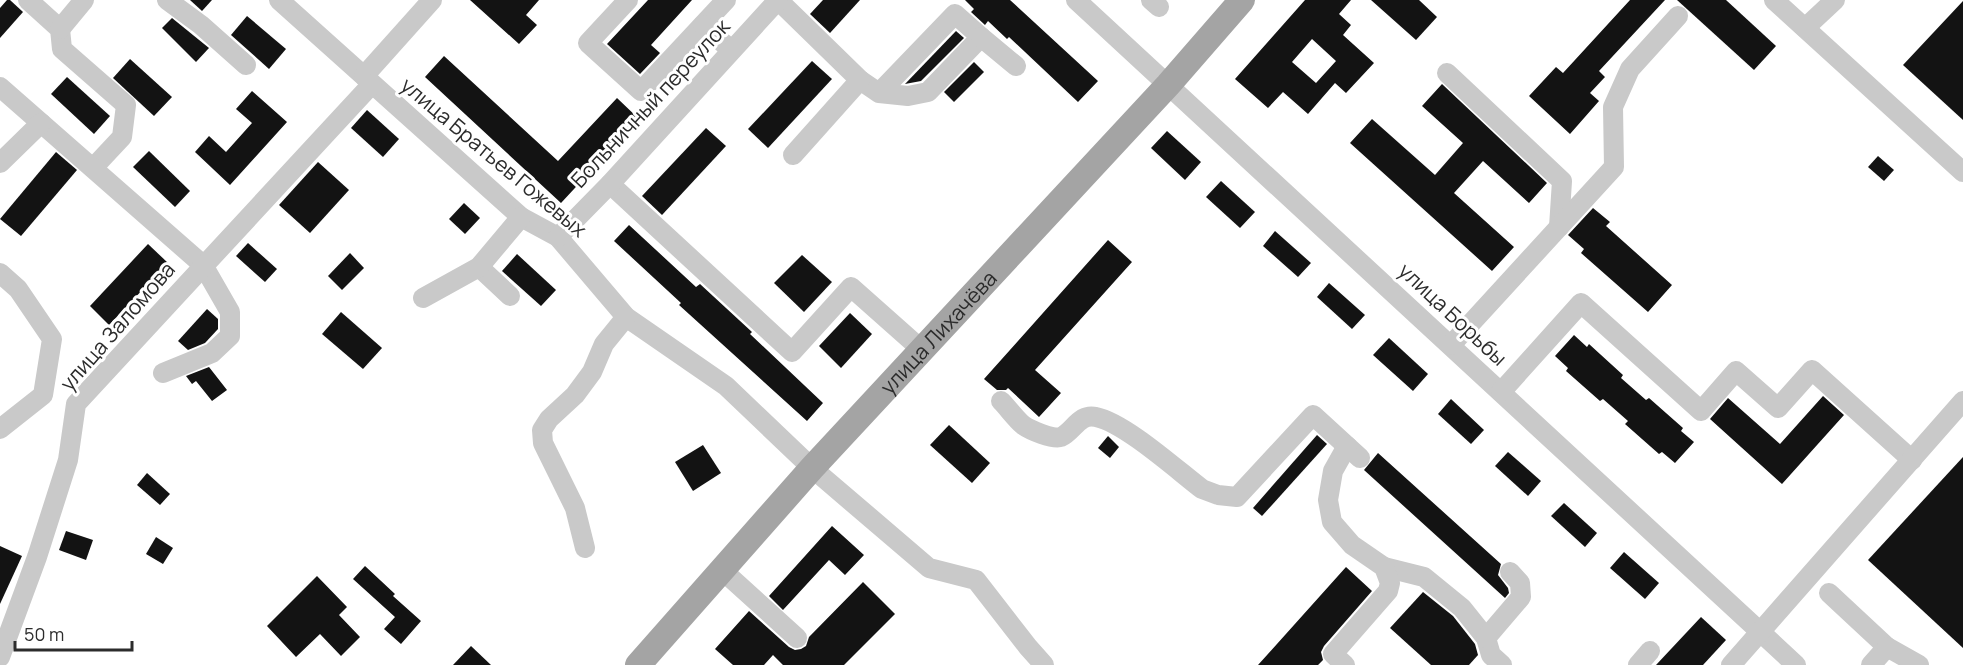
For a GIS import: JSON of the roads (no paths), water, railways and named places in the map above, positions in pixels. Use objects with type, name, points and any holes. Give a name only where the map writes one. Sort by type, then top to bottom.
[{"type":"main road","name":"улица Лихачёва","points":[[638,665],[812,468],[1168,85],[1242,0]]},
{"type":"street","points":[[28,0],[60,29],[62,49],[126,105],[122,137],[93,168]]},
{"type":"street","points":[[60,29],[84,0]]},
{"type":"street","points":[[167,0],[201,25],[246,65]]},
{"type":"street","name":"улица Братьев Гожевых","points":[[279,0],[521,217],[558,237],[626,317],[726,386],[812,468],[929,568],[976,580],[1044,665]]},
{"type":"street","name":"улица Заломова","points":[[0,657],[37,557],[68,460],[76,404],[368,80],[432,0]]},
{"type":"street","points":[[628,0],[588,43],[641,91],[726,0]]},
{"type":"street","points":[[778,0],[860,80],[879,93],[908,96],[928,92],[981,37]]},
{"type":"street","name":"Больничный переулок","points":[[558,237],[610,184],[778,0]]},
{"type":"street","name":"улица Борьбы","points":[[1076,0],[1796,665]]},
{"type":"street","points":[[1774,0],[1963,172]]},
{"type":"street","points":[[1805,28],[1835,0]]},
{"type":"street","points":[[879,93],[955,14],[1016,66]]},
{"type":"street","points":[[1451,345],[1614,167],[1613,107],[1630,69],[1678,16]]},
{"type":"street","points":[[703,25],[731,50]]},
{"type":"street","points":[[1447,73],[1562,181],[1559,227]]},
{"type":"street","points":[[793,155],[860,80]]},
{"type":"street","points":[[0,87],[203,265],[230,312],[230,336],[212,353],[163,373]]},
{"type":"street","points":[[0,163],[41,123]]},
{"type":"street","points":[[610,184],[792,352],[851,287],[922,350]]},
{"type":"street","points":[[423,298],[479,267],[521,217]]},
{"type":"street","points":[[479,267],[510,296]]},
{"type":"street","points":[[0,273],[18,290],[52,339],[43,395],[0,429]]},
{"type":"street","points":[[1501,392],[1581,303],[1701,411],[1736,371],[1778,408],[1812,370],[1912,460]]},
{"type":"street","points":[[585,548],[574,508],[543,443],[542,430],[549,419],[575,395],[592,372],[604,344],[626,317]]},
{"type":"street","points":[[1001,401],[1024,426],[1053,438],[1062,436],[1088,416],[1119,426],[1202,489],[1218,495],[1237,497],[1313,415],[1354,452],[1334,471],[1328,500],[1332,522],[1352,545],[1384,567],[1424,577],[1462,608],[1490,656]]},
{"type":"street","points":[[1731,665],[1963,401]]},
{"type":"street","points":[[1345,665],[1333,654],[1388,591],[1390,583],[1384,567]]},
{"type":"street","points":[[722,570],[797,638]]},
{"type":"street","points":[[1490,656],[1521,597],[1520,583],[1510,572]]},
{"type":"street","points":[[1829,593],[1887,647],[1919,665]]},
{"type":"street","points":[[1871,665],[1887,647]]}]
